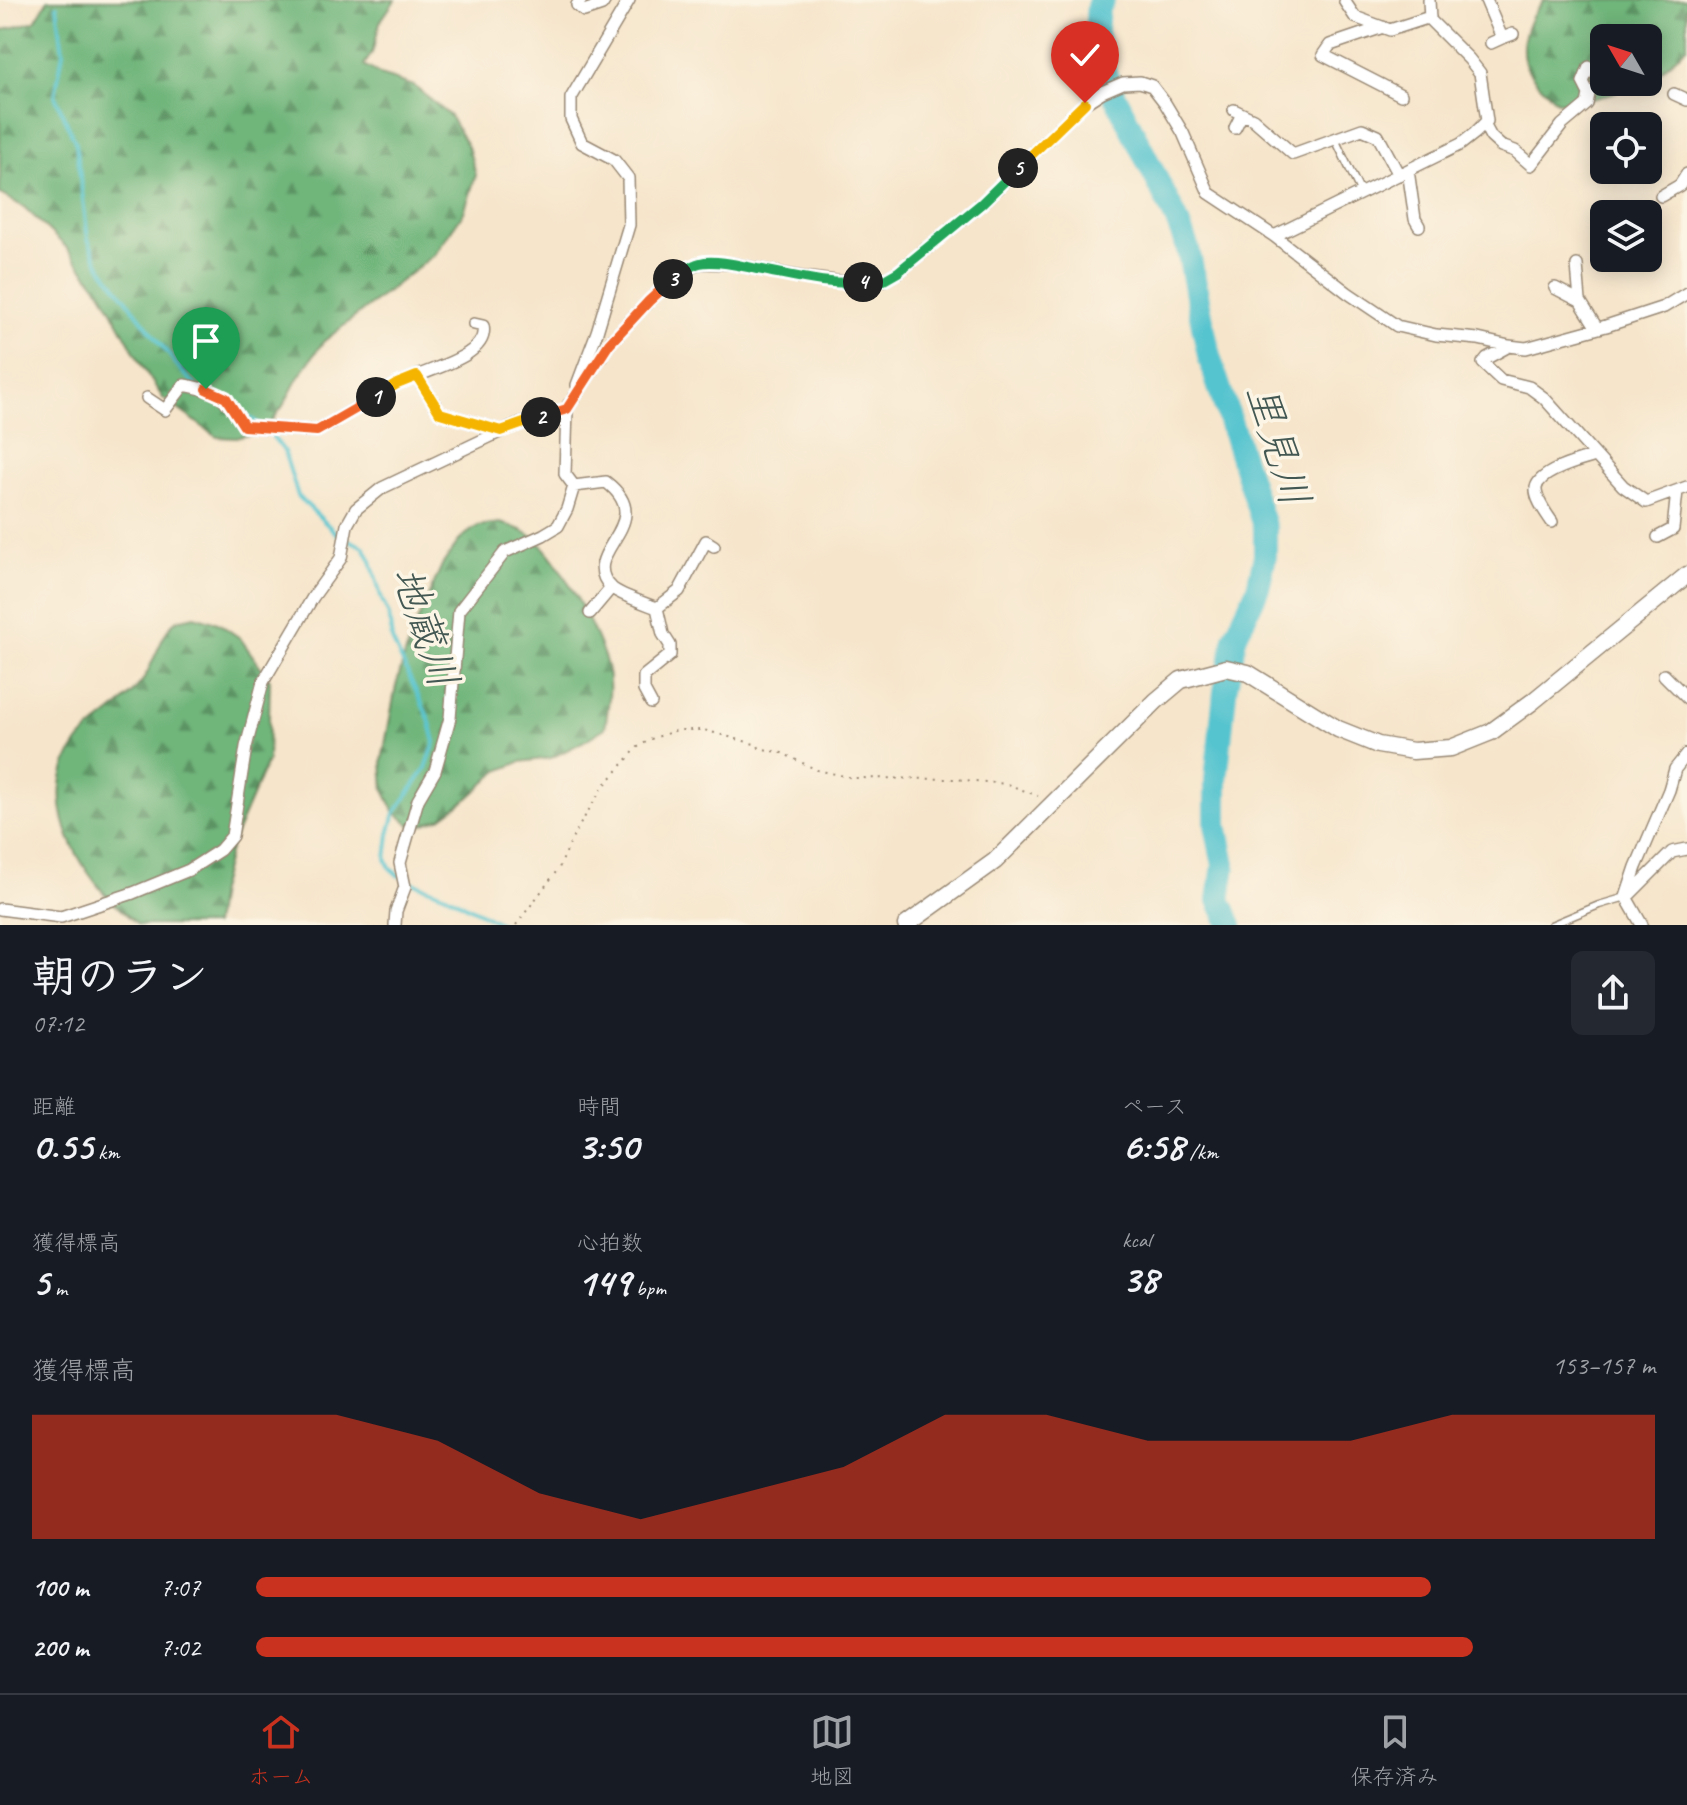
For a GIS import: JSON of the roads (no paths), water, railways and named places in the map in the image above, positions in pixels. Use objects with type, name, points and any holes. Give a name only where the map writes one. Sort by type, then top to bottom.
[{"type":"street","points":[[581,0],[577,5],[584,11],[602,5],[605,0]]},
{"type":"street","points":[[574,486],[565,474],[567,409],[597,332],[629,225],[628,178],[614,160],[582,143],[571,119],[571,98],[629,0]]},
{"type":"street","points":[[1274,236],[1461,144],[1487,121],[1480,73],[1430,20],[1429,0]]},
{"type":"street","points":[[1486,0],[1502,38]]},
{"type":"street","points":[[1345,2],[1355,17],[1390,30],[1430,17]]},
{"type":"street","points":[[1383,27],[1330,45],[1323,55],[1401,95]]},
{"type":"street","points":[[1484,124],[1491,137],[1501,146],[1515,151],[1531,165],[1562,125],[1583,113],[1589,94],[1583,82],[1583,72]]},
{"type":"street","points":[[0,909],[64,921],[189,870],[220,850],[232,836],[246,747],[263,682],[313,597],[341,558],[347,525],[356,509],[382,488],[501,431],[567,409],[609,344],[679,274],[700,263],[733,264],[853,283],[884,280],[981,204],[1085,103],[1123,83],[1140,82],[1152,86],[1183,133],[1209,193],[1274,236],[1397,326],[1526,348],[1664,307],[1687,293]]},
{"type":"street","points":[[1674,94],[1687,100]]},
{"type":"street","points":[[1235,128],[1238,112],[1253,119],[1293,154],[1362,129],[1378,136],[1404,172],[1419,226]]},
{"type":"street","points":[[1661,196],[1685,181]]},
{"type":"street","points":[[1577,265],[1580,301],[1597,328]]},
{"type":"street","points":[[1555,288],[1580,301]]},
{"type":"street","points":[[147,398],[165,410],[184,385],[206,389],[226,398],[244,426],[317,431],[397,384],[475,350],[484,332],[483,326],[474,324]]},
{"type":"street","points":[[1509,346],[1483,363],[1501,380],[1529,387],[1544,398],[1623,486],[1646,502],[1682,489]]},
{"type":"street","points":[[417,376],[440,413],[501,431]]},
{"type":"street","points":[[1552,522],[1541,507],[1536,489],[1538,483],[1555,469],[1596,456]]},
{"type":"street","points":[[574,486],[606,482],[618,491],[625,504],[625,522],[603,558],[603,574],[611,588],[657,608]]},
{"type":"street","points":[[395,925],[396,911],[405,887],[400,863],[418,800],[435,771],[450,718],[459,611],[505,552],[558,526],[574,486]]},
{"type":"street","points":[[1658,537],[1673,529],[1682,489]]},
{"type":"street","points":[[657,608],[679,591],[706,541],[714,546]]},
{"type":"street","points":[[906,925],[995,861],[1181,680],[1226,668],[1248,673],[1338,729],[1378,745],[1413,751],[1451,748],[1491,732],[1532,702],[1687,575]]},
{"type":"street","points":[[590,613],[611,588]]},
{"type":"street","points":[[651,703],[644,690],[644,676],[670,655],[670,645],[663,634],[657,608]]},
{"type":"street","points":[[1664,675],[1687,698]]},
{"type":"street","points":[[1642,925],[1626,897],[1675,769],[1687,754]]},
{"type":"street","points":[[1626,897],[1672,852],[1687,849]]},
{"type":"lane","points":[[1335,139],[1361,193]]},
{"type":"lane","points":[[1551,925],[1626,897]]},
{"type":"waterway","name":"里見川","points":[[1103,0],[1098,6],[1096,32],[1105,73],[1188,249],[1209,356],[1265,529],[1265,556],[1258,588],[1235,638],[1225,692],[1216,780],[1216,825],[1224,865],[1219,900],[1231,925]]},
{"type":"waterway","name":"地蔵川","points":[[57,6],[63,52],[55,96],[76,144],[88,239],[99,264],[195,385]]},
{"type":"waterway","name":"地蔵川","points":[[237,408],[259,424]]},
{"type":"waterway","name":"地蔵川","points":[[269,432],[284,451],[298,496],[338,535],[364,547],[389,615],[392,640],[429,719],[435,742],[426,768],[395,813],[389,834],[386,859],[399,876]]},
{"type":"waterway","name":"地蔵川","points":[[406,880],[446,895],[503,925]]}]
